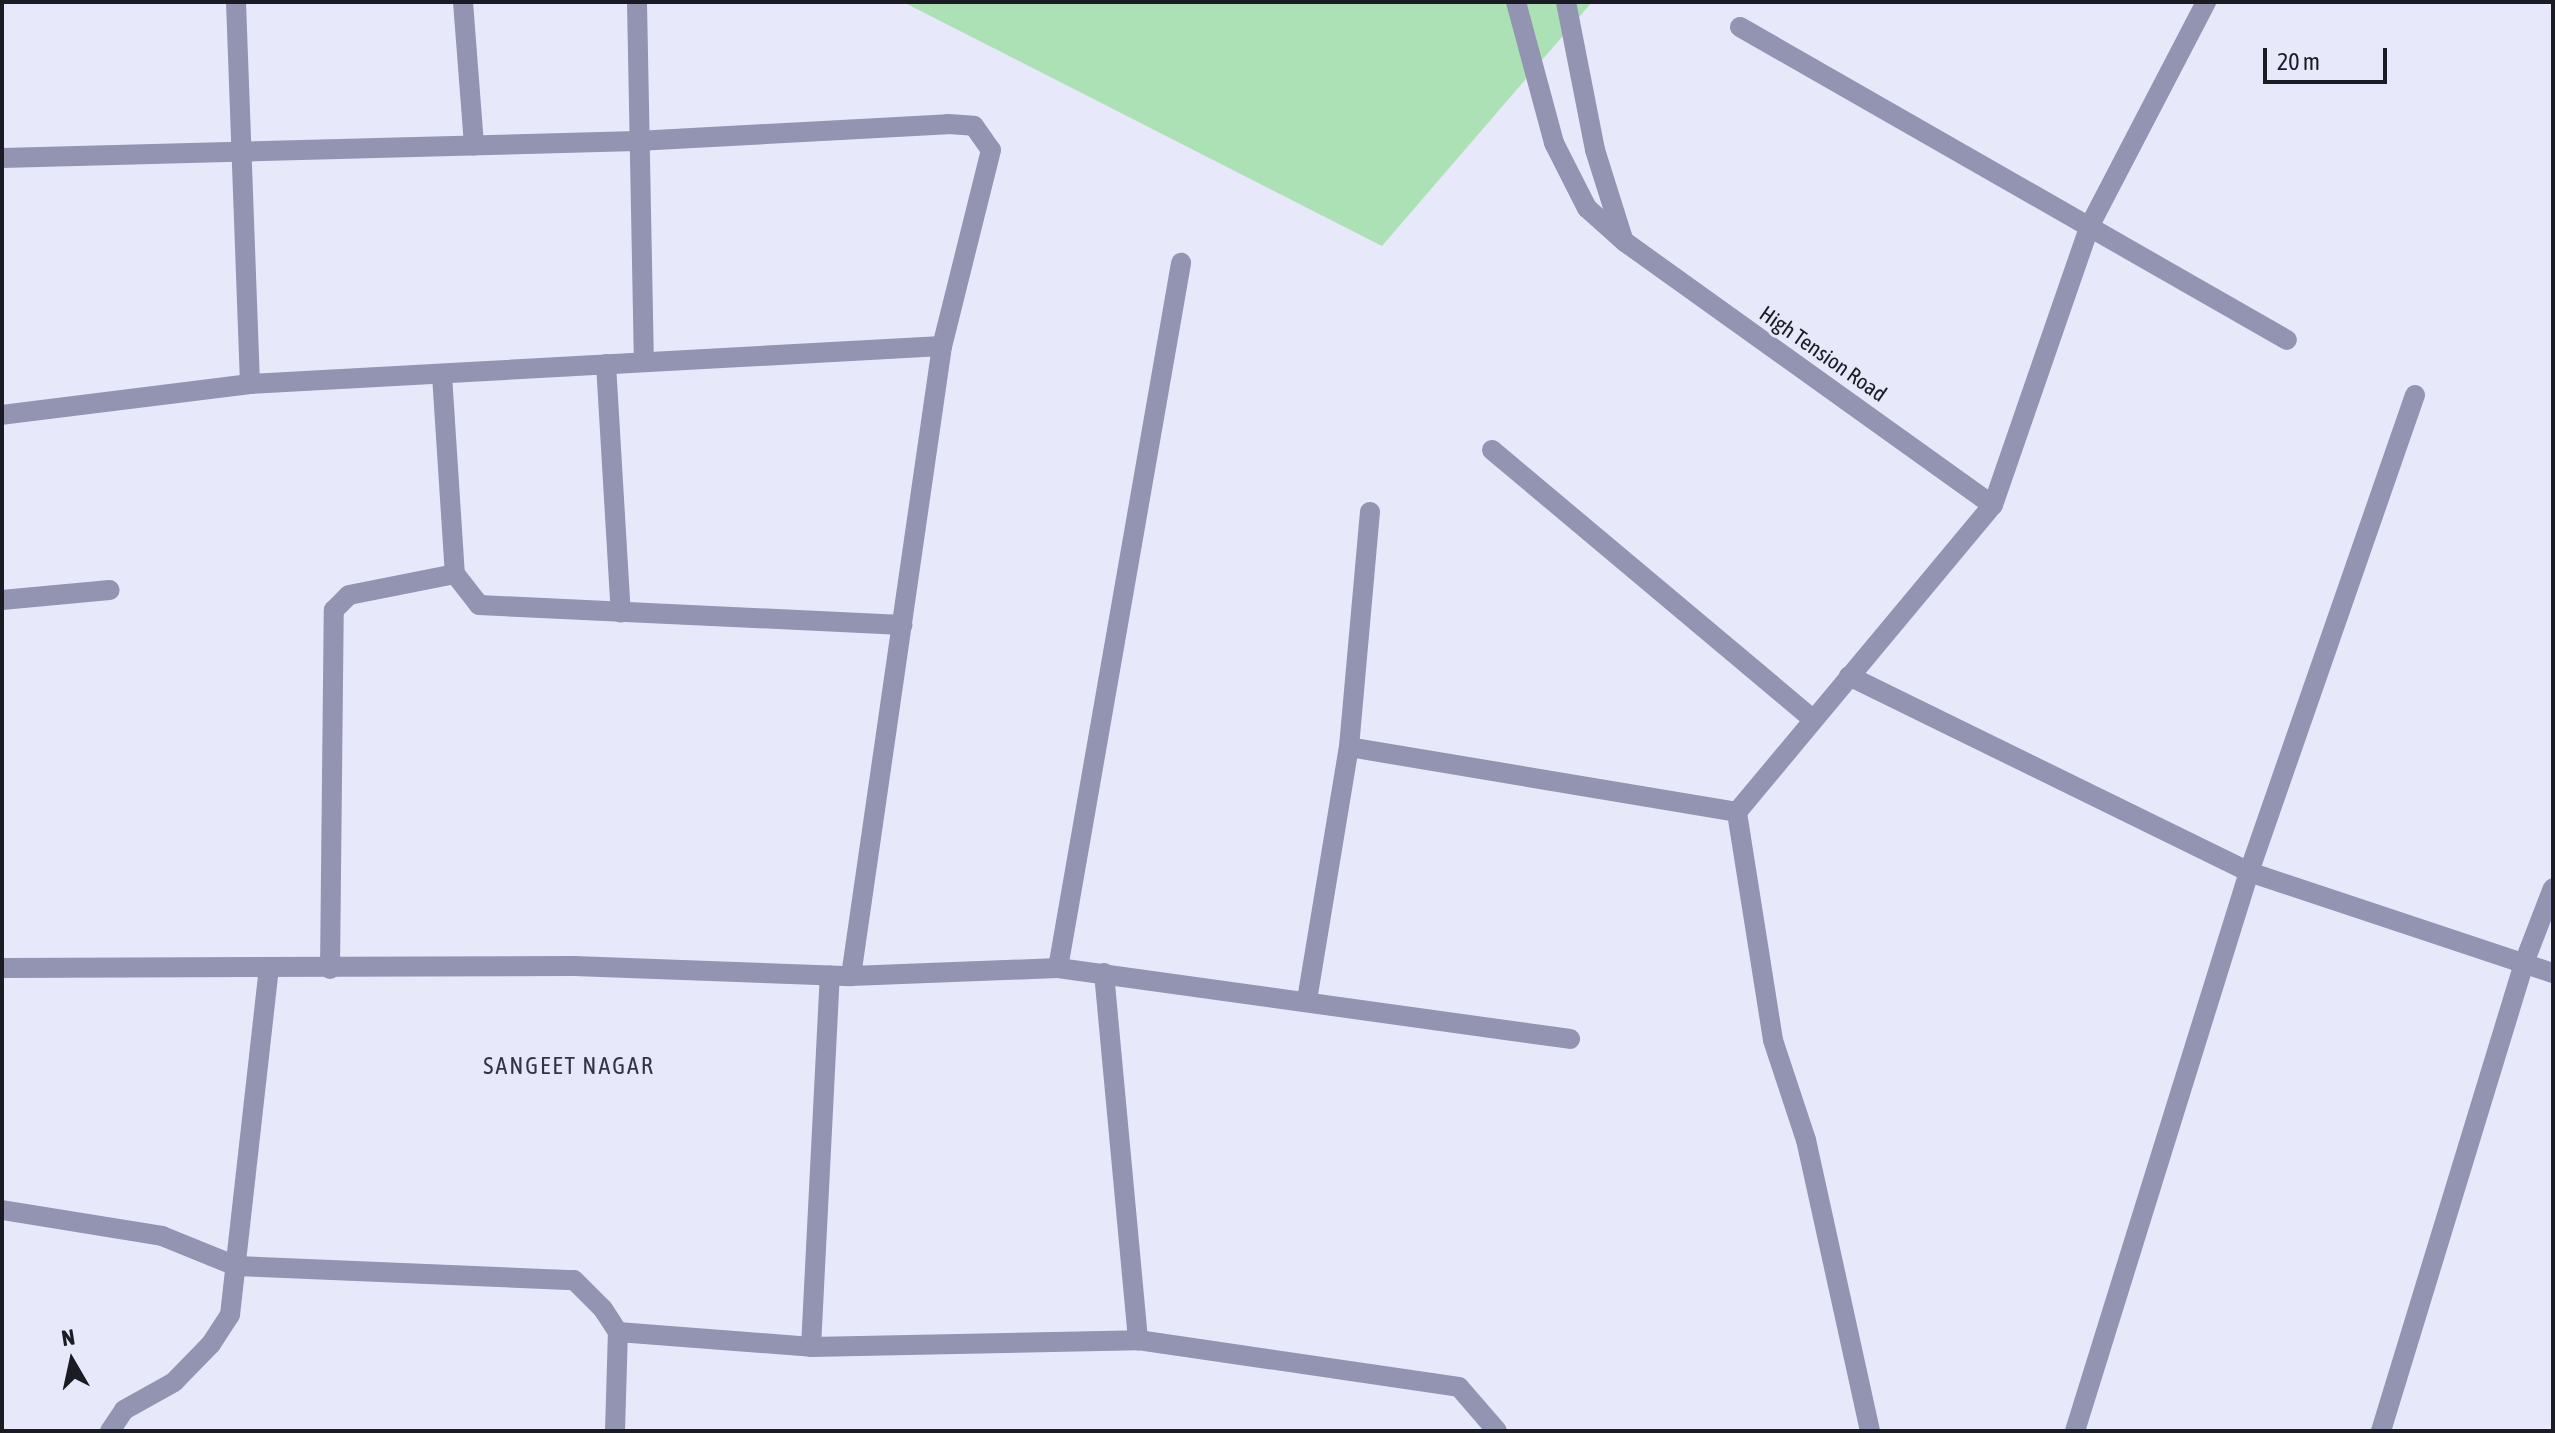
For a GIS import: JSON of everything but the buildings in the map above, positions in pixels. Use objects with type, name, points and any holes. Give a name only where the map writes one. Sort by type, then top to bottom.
[{"type":"street","points":[[236,2],[250,384]]},
{"type":"street","points":[[463,2],[474,146]]},
{"type":"street","points":[[637,2],[637,141],[644,360]]},
{"type":"street","name":"High Tension Road","points":[[1516,2],[1550,128],[1570,182],[1587,208],[1625,242],[1993,505]]},
{"type":"street","points":[[1566,2],[1595,150],[1625,242]]},
{"type":"street","points":[[1870,1431],[1806,1140],[1773,1040],[1737,812],[1811,718],[1993,505],[2089,227],[2202,3]]},
{"type":"street","points":[[1740,27],[2287,340]]},
{"type":"street","points":[[2,158],[241,155],[974,126],[991,150],[942,346],[851,976]]},
{"type":"street","points":[[1058,968],[1181,263]]},
{"type":"street","points":[[2,415],[250,384],[942,346]]},
{"type":"street","points":[[606,364],[621,613]]},
{"type":"street","points":[[442,375],[455,574],[479,605],[903,625]]},
{"type":"street","points":[[2075,1431],[2249,872],[2415,395]]},
{"type":"street","points":[[1492,450],[1811,718]]},
{"type":"street","points":[[1307,1000],[1349,747],[1370,512]]},
{"type":"street","points":[[330,969],[334,610],[349,595],[455,574]]},
{"type":"street","points":[[2,600],[110,590]]},
{"type":"street","points":[[1849,676],[2249,872],[2553,973]]},
{"type":"street","points":[[1349,747],[1737,812]]},
{"type":"street","points":[[2381,1431],[2524,963],[2553,888]]},
{"type":"street","points":[[2,968],[574,966],[851,976],[1058,968],[1307,1000],[1570,1039]]},
{"type":"street","points":[[110,1431],[124,1410],[174,1382],[211,1344],[230,1315],[269,969]]},
{"type":"street","points":[[1104,973],[1138,1340]]},
{"type":"street","points":[[811,1347],[830,975]]},
{"type":"street","points":[[2,1210],[162,1236],[236,1266],[574,1280],[603,1309],[618,1332],[615,1431]]},
{"type":"street","points":[[618,1332],[811,1347],[1138,1340],[1459,1387],[1497,1431]]},
{"type":"green space","points":[[903,2],[1592,2],[1382,246]]},
{"type":"district","name":"SANGEET NAGAR","points":[[569,1066]]}]
